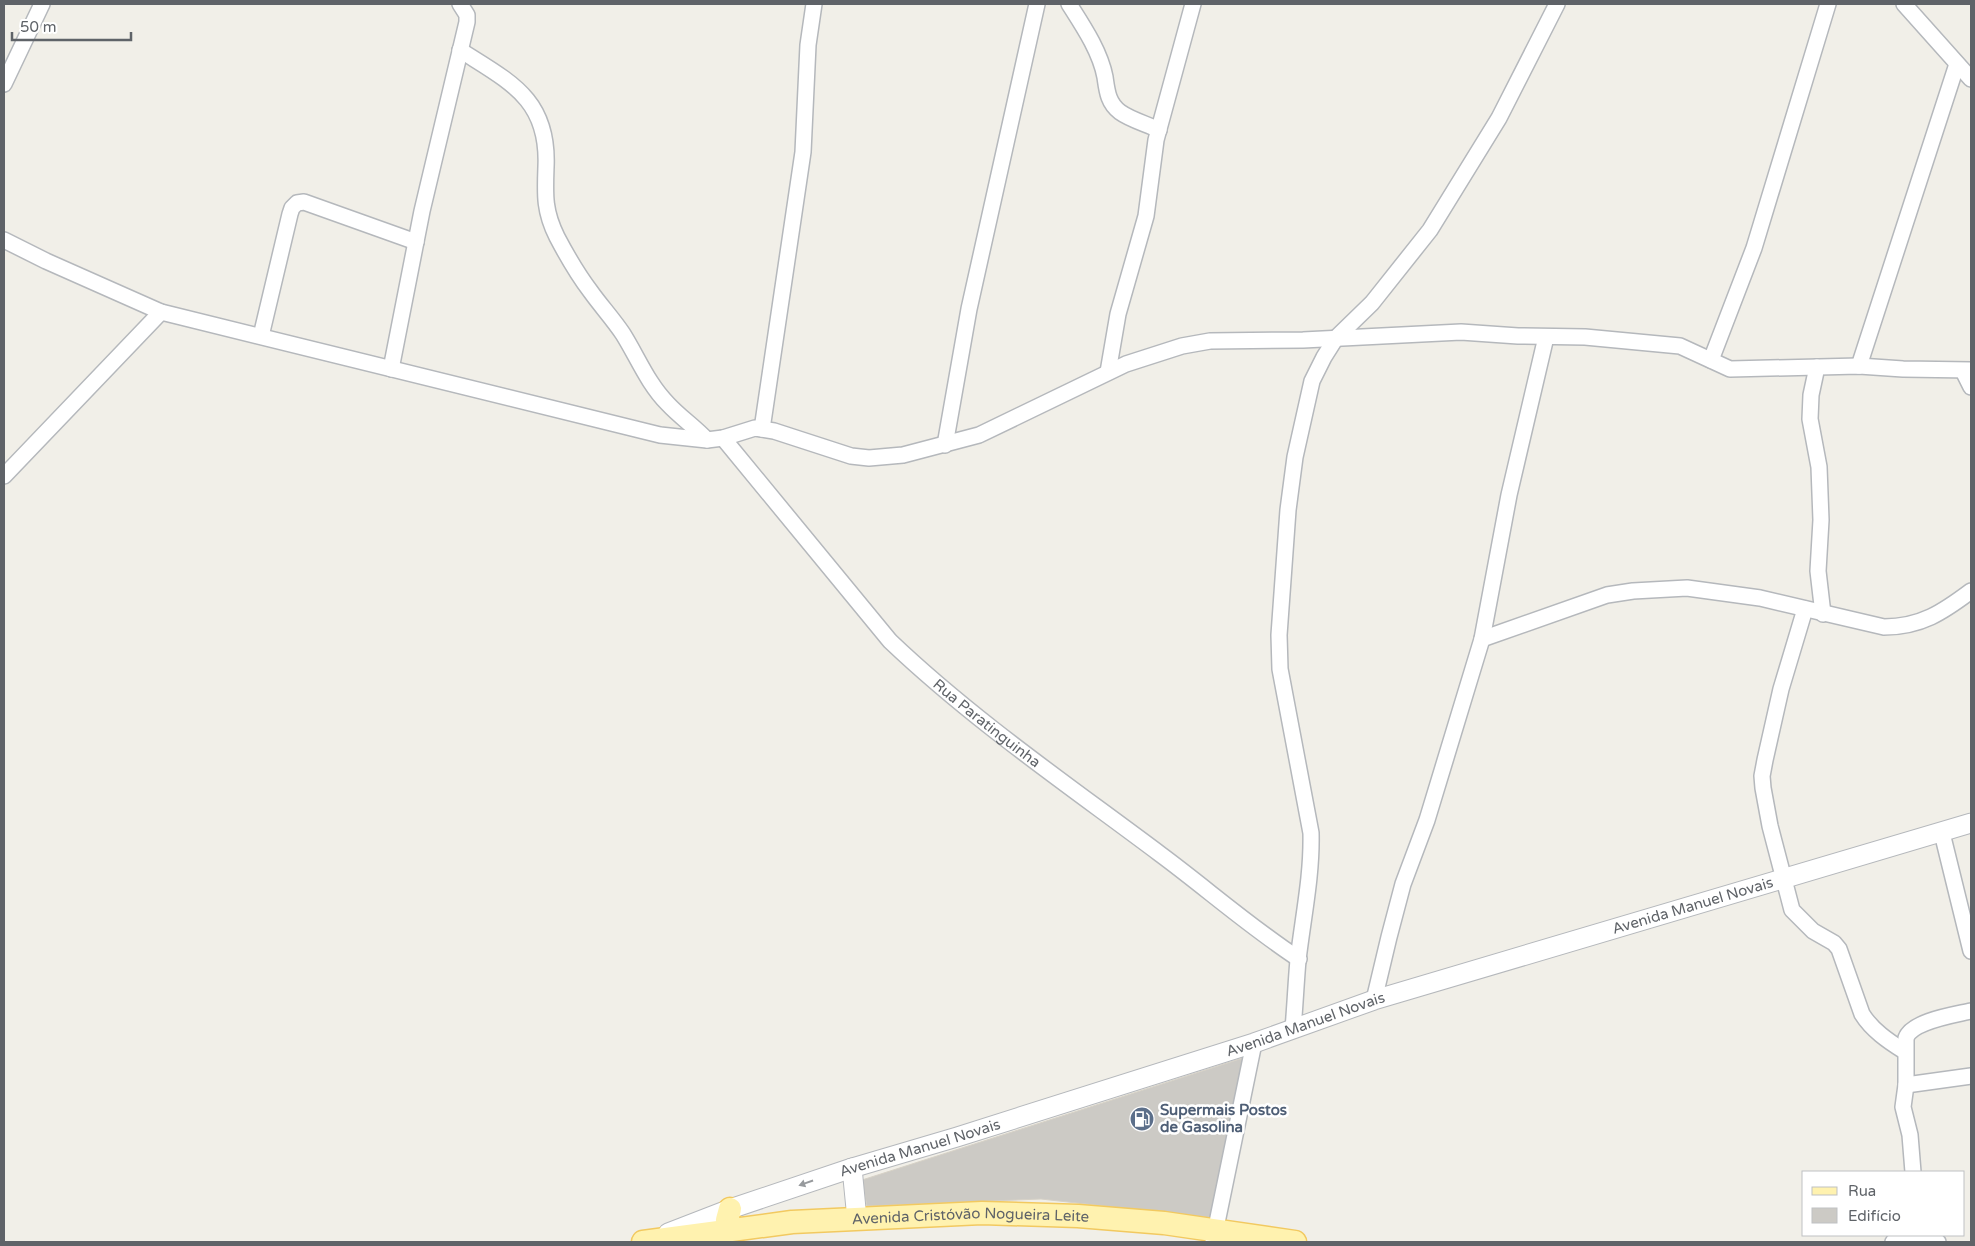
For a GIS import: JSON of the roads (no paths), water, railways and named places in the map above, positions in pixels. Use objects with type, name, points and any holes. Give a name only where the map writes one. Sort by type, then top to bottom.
[{"type":"main road","name":"Avenida Cristóvão Nogueira Leite","points":[[645,1242],[732,1219],[792,1222],[982,1213],[1078,1216],[1164,1223],[1215,1236],[1295,1242]]},
{"type":"street","points":[[4,84],[42,4]]},
{"type":"street","points":[[391,369],[416,242],[467,22],[466,15],[460,4]]},
{"type":"street","points":[[762,429],[803,152],[808,44],[814,4]]},
{"type":"street","points":[[945,445],[969,309],[1037,4]]},
{"type":"street","points":[[1069,4],[1097,52],[1112,104],[1120,112],[1159,130]]},
{"type":"street","points":[[1108,372],[1118,314],[1146,216],[1159,130],[1193,4]]},
{"type":"street","points":[[1293,1029],[1311,858],[1311,833],[1280,669],[1279,635],[1288,510],[1295,457],[1312,380],[1336,338],[1372,303],[1430,230],[1499,118],[1557,4]]},
{"type":"street","points":[[1710,360],[1754,248],[1828,4]]},
{"type":"street","points":[[1904,4],[1971,80]]},
{"type":"street","points":[[460,50],[520,91],[533,106],[544,136],[547,158],[546,206],[556,235],[577,272],[623,336],[649,382],[668,405],[694,426],[707,440]]},
{"type":"street","points":[[1859,366],[1957,64]]},
{"type":"street","points":[[261,336],[290,214],[292,208],[297,203],[304,202],[326,209],[416,242]]},
{"type":"street","points":[[4,240],[46,261],[161,312],[660,435],[707,440],[723,438],[749,430],[762,429],[774,431],[851,456],[869,458],[902,455],[979,435],[1108,372],[1145,357],[1196,342],[1460,332],[1546,337],[1585,337],[1680,346],[1697,352],[1730,369],[1859,366],[1967,370],[1971,387]]},
{"type":"street","points":[[4,476],[161,312]]},
{"type":"street","points":[[1374,1000],[1403,884],[1427,820],[1482,639],[1509,495],[1546,337]]},
{"type":"street","points":[[1818,367],[1811,395],[1810,419],[1819,467],[1821,520],[1818,571],[1824,614]]},
{"type":"street","name":"Rua Paratinguinha","points":[[723,438],[885,634],[920,668],[1025,755],[1160,854],[1276,944],[1299,958]]},
{"type":"street","points":[[1482,639],[1607,595],[1633,591],[1687,588],[1760,598],[1884,627],[1902,627],[1935,616],[1971,591]]},
{"type":"street","points":[[1805,609],[1781,689],[1762,776],[1770,826],[1792,910],[1813,931],[1839,948],[1862,1014],[1887,1039],[1904,1051]]},
{"type":"street","name":"Avenida Manuel Novais","points":[[732,1219],[852,1168],[966,1134],[1254,1042],[1374,1000],[1971,824]]},
{"type":"street","points":[[1942,833],[1971,950]]},
{"type":"street","points":[[1913,1171],[1910,1135],[1903,1107],[1906,1085],[1904,1051],[1907,1034],[1913,1029],[1938,1019],[1971,1011]]},
{"type":"street","points":[[1215,1236],[1254,1042]]},
{"type":"street","points":[[1906,1085],[1971,1076]]},
{"type":"street","points":[[852,1168],[857,1219]]},
{"type":"street","points":[[1893,1242],[1907,1236],[1938,1242]]},
{"type":"place","name":"Supermais Postos de Gasolina","points":[[1142,1119]]}]
